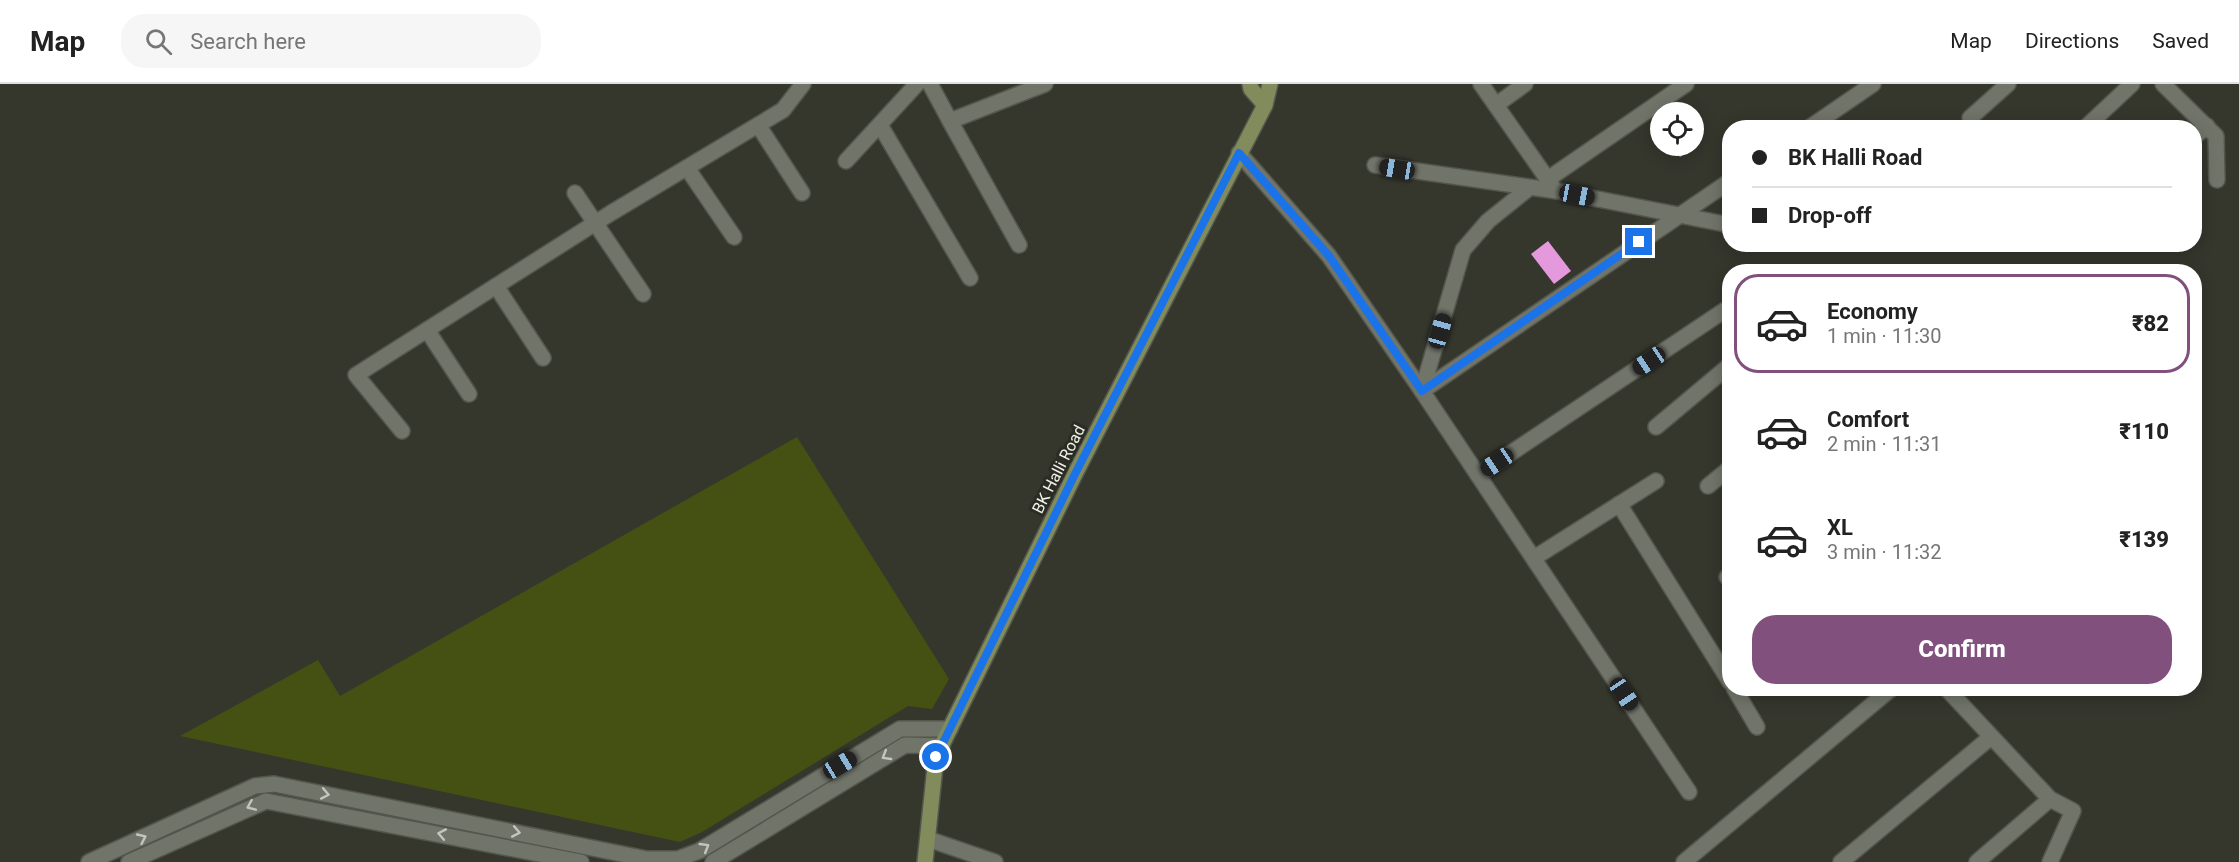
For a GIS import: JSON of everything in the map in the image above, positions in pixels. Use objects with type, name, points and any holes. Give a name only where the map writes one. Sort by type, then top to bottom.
[{"type":"main road","points":[[1250,84],[1251,89],[1265,105]]},
{"type":"main road","name":"BK Halli Road","points":[[925,862],[936,757],[1080,463],[1265,105],[1270,84]]},
{"type":"street","points":[[402,430],[356,375],[594,224],[783,110],[803,84]]},
{"type":"street","points":[[846,161],[917,84]]},
{"type":"street","points":[[930,84],[1019,245]]},
{"type":"street","points":[[950,121],[1045,84]]},
{"type":"street","points":[[1481,84],[1552,185]]},
{"type":"street","points":[[1496,105],[1526,84]]},
{"type":"street","points":[[1552,185],[1686,84]]},
{"type":"street","points":[[1821,120],[1873,84]]},
{"type":"street","points":[[1970,118],[2008,84]]},
{"type":"street","points":[[2094,120],[2132,84]]},
{"type":"street","points":[[2163,84],[2200,120]]},
{"type":"street","points":[[2202,122],[2216,136],[2217,180]]},
{"type":"street","points":[[758,125],[802,193]]},
{"type":"street","points":[[880,125],[970,278]]},
{"type":"street","points":[[2202,130],[2206,126]]},
{"type":"street","points":[[1239,153],[1329,256],[1422,391],[1689,792]]},
{"type":"street","points":[[1375,165],[1529,188],[1552,185],[1722,223]]},
{"type":"street","points":[[687,168],[734,237]]},
{"type":"street","points":[[1422,391],[1722,186]]},
{"type":"street","points":[[1422,391],[1463,250],[1488,221],[1529,188]]},
{"type":"street","points":[[575,193],[643,294]]},
{"type":"street","points":[[496,286],[543,358]]},
{"type":"street","points":[[1478,475],[1722,312]]},
{"type":"street","points":[[427,330],[469,394]]},
{"type":"street","points":[[1656,427],[1722,372]]},
{"type":"street","points":[[1708,486],[1722,475]]},
{"type":"street","points":[[1534,558],[1656,481]]},
{"type":"street","points":[[1619,504],[1722,668]]},
{"type":"street","points":[[1739,696],[1758,727]]},
{"type":"street","points":[[1684,862],[1882,696]]},
{"type":"street","points":[[1953,696],[2050,800],[2073,811],[2050,862]]},
{"type":"street","points":[[89,862],[264,784],[647,859],[678,859],[699,851],[900,729],[950,729]]},
{"type":"street","points":[[1841,862],[1991,737]]},
{"type":"street","points":[[713,862],[905,745],[942,746]]},
{"type":"street","points":[[1977,862],[2050,800]]},
{"type":"street","points":[[129,862],[266,801],[581,862]]},
{"type":"street","points":[[927,839],[995,862]]},
{"type":"green space","points":[[797,437],[949,679],[932,709],[908,706],[702,832],[680,842],[180,736],[318,660],[340,696]]},
{"type":"building","points":[[1548,241],[1571,271],[1554,284],[1531,254]]},
{"type":"route","points":[[936,757],[1075,474],[1239,153],[1329,256],[1422,391],[1639,242]]}]
